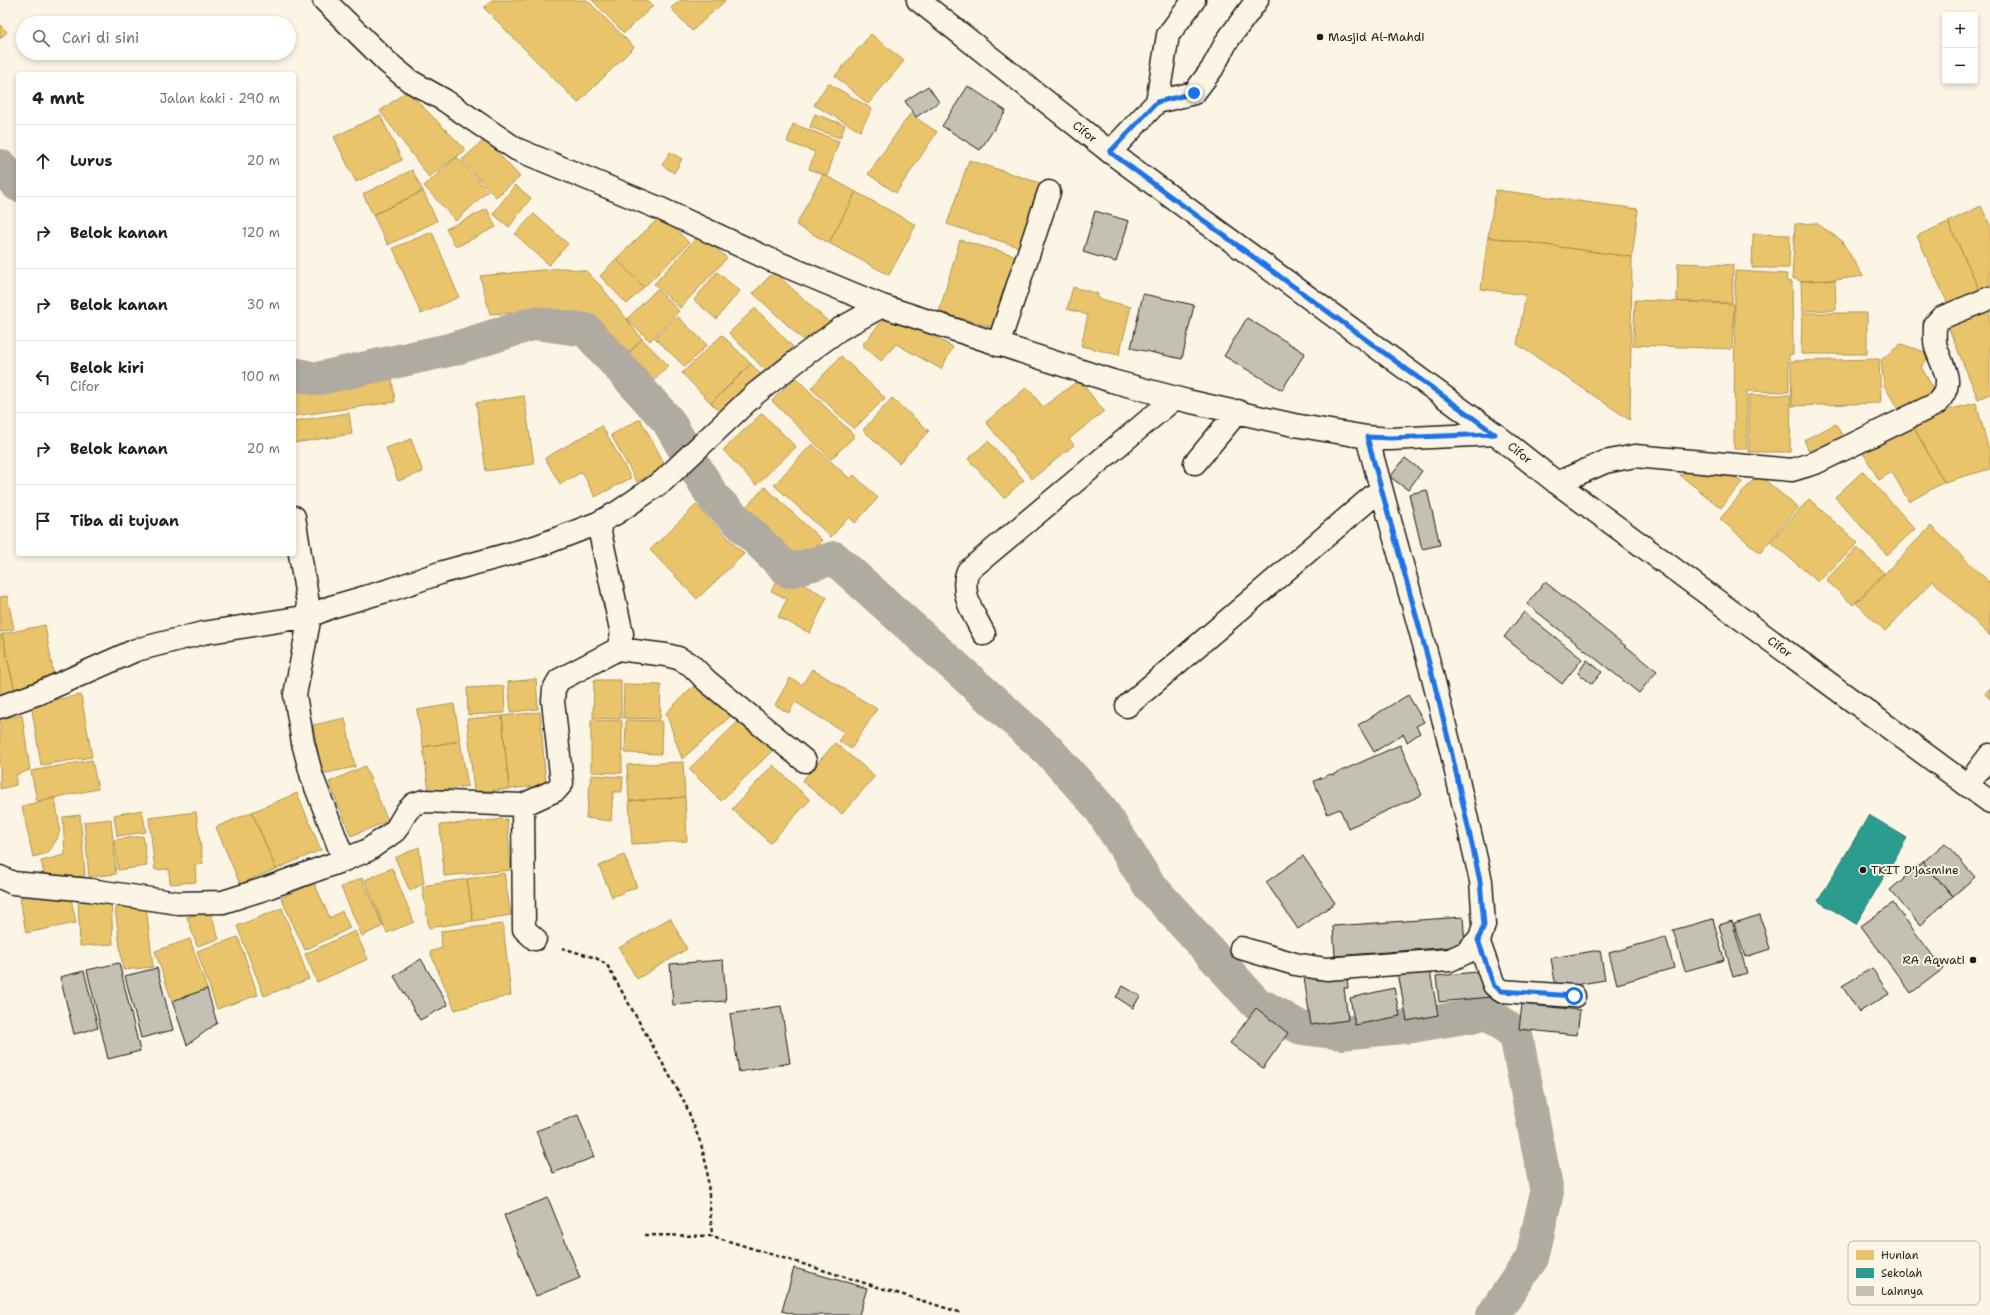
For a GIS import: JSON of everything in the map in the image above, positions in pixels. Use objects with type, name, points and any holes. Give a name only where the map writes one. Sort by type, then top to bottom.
[{"type":"street","points":[[324,0],[387,62],[410,81],[444,100],[516,149],[661,208],[769,259],[882,306],[1112,381],[1175,398],[1238,411],[1294,425],[1367,437],[1390,438],[1495,434]]},
{"type":"street","name":"Cifor","points":[[918,0],[1110,152],[1495,434],[1557,482],[1990,802]]},
{"type":"street","points":[[1157,102],[1168,35],[1194,0]]},
{"type":"street","points":[[1110,152],[1157,102],[1194,93],[1212,69],[1227,41],[1257,0]]},
{"type":"street","points":[[998,345],[1049,192]]},
{"type":"street","points":[[1557,482],[1605,462],[1635,456],[1792,470],[1815,463],[1936,404],[1943,397],[1946,386],[1946,368],[1936,346],[1935,325],[1941,318],[1990,298]]},
{"type":"street","points":[[0,707],[39,694],[136,650],[203,633],[310,616],[331,607],[393,590],[443,572],[538,546],[598,523],[618,512],[662,481],[755,394],[807,353],[840,330],[882,306]]},
{"type":"street","points":[[984,634],[968,604],[964,581],[968,572],[1175,398]]},
{"type":"street","points":[[1196,463],[1238,411]]},
{"type":"street","points":[[1241,948],[1295,964],[1326,969],[1450,960],[1467,952],[1478,940],[1484,925],[1480,881],[1451,750],[1367,437]]},
{"type":"street","points":[[1127,706],[1381,489]]},
{"type":"street","points":[[598,523],[622,634],[618,649]]},
{"type":"street","points":[[296,529],[310,616],[295,696],[303,743],[312,777],[344,860]]},
{"type":"street","points":[[0,876],[1,879],[13,883],[90,890],[178,903],[223,902],[264,889],[368,850],[394,830],[407,811],[414,804],[424,801],[523,805],[556,790],[562,783],[553,701],[554,689],[559,680],[618,649],[666,655],[678,658],[691,665],[707,681],[805,761]]},
{"type":"street","points":[[1967,785],[1990,755]]},
{"type":"street","points":[[523,805],[524,929],[534,939]]},
{"type":"street","points":[[1478,940],[1494,986],[1501,991],[1574,996]]},
{"type":"path","points":[[534,939],[596,958],[607,965],[685,1103],[701,1144],[707,1168],[712,1236]]},
{"type":"path","points":[[646,1235],[712,1236],[962,1313]]},
{"type":"building: Hunian","points":[[492,0],[587,0],[634,47],[578,103],[484,8]]},
{"type":"building: Hunian","points":[[592,0],[647,0],[653,6],[624,33]]},
{"type":"building: Hunian","points":[[681,0],[726,0],[692,31],[671,8]]},
{"type":"building: Hunian","points":[[0,25],[7,32],[0,39]]},
{"type":"building: Hunian","points":[[871,34],[904,61],[868,104],[835,76]]},
{"type":"building: Hunian","points":[[828,83],[872,109],[860,131],[814,105]]},
{"type":"building: Hunian","points":[[407,91],[466,150],[429,177],[380,111]]},
{"type":"building: Hunian","points":[[815,114],[845,125],[840,138],[810,127]]},
{"type":"building: Hunian","points":[[910,114],[937,132],[896,193],[868,174]]},
{"type":"building: Hunian","points":[[380,115],[402,160],[356,182],[334,137]]},
{"type":"building: Hunian","points":[[793,124],[839,141],[827,176],[809,169],[815,152],[787,142]]},
{"type":"building: Hunian","points":[[485,139],[520,177],[496,197],[462,160]]},
{"type":"building: Hunian","points":[[670,152],[682,159],[674,173],[662,165]]},
{"type":"building: Hunian","points":[[457,157],[488,191],[456,221],[424,186]]},
{"type":"building: Hunian","points":[[969,160],[1043,184],[1022,248],[947,224]]},
{"type":"building: Hunian","points":[[412,170],[423,191],[373,215],[363,194]]},
{"type":"building: Hunian","points":[[823,174],[856,192],[829,243],[796,225]]},
{"type":"building: Hunian","points":[[515,185],[531,198],[509,227],[493,214]]},
{"type":"building: Hunian","points":[[1496,190],[1638,209],[1632,257],[1488,237]]},
{"type":"building: Hunian","points":[[423,191],[437,221],[388,245],[373,215]]},
{"type":"building: Hunian","points":[[856,192],[916,225],[889,275],[829,243]]},
{"type":"building: Hunian","points":[[1981,206],[1990,225],[1990,287],[1980,291],[1948,222]]},
{"type":"building: Hunian","points":[[487,209],[496,227],[456,247],[446,229]]},
{"type":"building: Hunian","points":[[534,214],[568,244],[549,265],[515,234]]},
{"type":"building: Hunian","points":[[662,215],[689,243],[644,287],[616,259]]},
{"type":"building: Hunian","points":[[1948,222],[1980,291],[1949,306],[1917,236]]},
{"type":"building: Hunian","points":[[1816,223],[1841,240],[1863,276],[1835,280],[1801,281],[1792,278],[1795,224]]},
{"type":"building: Hunian","points":[[432,232],[459,297],[421,314],[393,248]]},
{"type":"building: Hunian","points":[[700,234],[727,258],[680,308],[654,284]]},
{"type":"building: Hunian","points":[[1753,234],[1790,235],[1789,268],[1752,268]]},
{"type":"building: Hunian","points":[[1488,237],[1632,257],[1630,420],[1517,344],[1526,295],[1481,289]]},
{"type":"building: Hunian","points":[[960,240],[1017,256],[995,328],[939,312]]},
{"type":"building: Hunian","points":[[616,259],[644,287],[627,304],[600,276]]},
{"type":"building: Hunian","points":[[1678,263],[1733,265],[1732,303],[1677,301]]},
{"type":"building: Hunian","points":[[563,268],[586,271],[601,286],[642,339],[626,356],[593,323],[549,311],[490,314],[480,276]]},
{"type":"building: Hunian","points":[[1735,271],[1787,274],[1786,281],[1792,282],[1793,354],[1789,355],[1789,392],[1747,391],[1747,449],[1734,449]]},
{"type":"building: Hunian","points":[[717,272],[740,291],[716,319],[694,300]]},
{"type":"building: Hunian","points":[[774,272],[833,326],[812,348],[753,293]]},
{"type":"building: Hunian","points":[[1835,280],[1836,310],[1802,311],[1801,281]]},
{"type":"building: Hunian","points":[[1073,287],[1098,294],[1097,298],[1131,307],[1119,355],[1081,346],[1088,315],[1067,309]]},
{"type":"building: Hunian","points":[[657,289],[679,311],[650,341],[627,319]]},
{"type":"building: Hunian","points":[[1635,300],[1734,304],[1732,349],[1633,345]]},
{"type":"building: Hunian","points":[[1987,307],[1990,314],[1990,394],[1978,399],[1947,324]]},
{"type":"building: Hunian","points":[[755,308],[793,347],[767,372],[729,333]]},
{"type":"building: Hunian","points":[[890,312],[953,347],[941,369],[896,344],[881,361],[862,345]]},
{"type":"building: Hunian","points":[[1802,313],[1867,313],[1867,354],[1801,354]]},
{"type":"building: Hunian","points":[[677,316],[707,345],[685,367],[655,338]]},
{"type":"building: Hunian","points":[[722,335],[751,364],[711,403],[682,373]]},
{"type":"building: Hunian","points":[[642,339],[669,366],[645,389],[619,362]]},
{"type":"building: Hunian","points":[[1901,344],[1931,354],[1921,367],[1936,393],[1900,413],[1884,385],[1881,360]]},
{"type":"building: Hunian","points":[[841,356],[885,398],[854,429],[811,388]]},
{"type":"building: Hunian","points":[[1879,359],[1881,403],[1792,406],[1791,361]]},
{"type":"building: Hunian","points":[[751,364],[764,378],[725,416],[711,403]]},
{"type":"building: Hunian","points":[[391,371],[395,402],[296,416],[296,386]]},
{"type":"building: Hunian","points":[[795,377],[855,436],[831,459],[772,401]]},
{"type":"building: Hunian","points":[[1079,380],[1104,411],[1069,439],[1074,445],[1032,479],[986,422],[1027,387],[1043,407]]},
{"type":"building: Hunian","points":[[1749,395],[1791,395],[1790,452],[1749,452]]},
{"type":"building: Hunian","points":[[524,396],[534,464],[486,471],[476,403]]},
{"type":"building: Hunian","points":[[892,398],[929,431],[899,463],[863,430]]},
{"type":"building: Hunian","points":[[1976,403],[1990,454],[1990,469],[1944,482],[1912,424],[1926,415]]},
{"type":"building: Hunian","points":[[349,413],[352,434],[296,443],[296,421]]},
{"type":"building: Hunian","points":[[762,413],[796,447],[756,485],[723,450]]},
{"type":"building: Hunian","points":[[640,419],[666,466],[637,482],[611,435]]},
{"type":"building: Hunian","points":[[1836,424],[1846,443],[1813,460],[1804,440]]},
{"type":"building: Hunian","points":[[1912,424],[1944,482],[1909,502],[1892,472],[1879,480],[1863,453]]},
{"type":"building: Hunian","points":[[602,426],[631,478],[595,497],[582,472],[560,484],[545,458]]},
{"type":"building: Hunian","points":[[411,439],[423,472],[398,481],[386,448]]},
{"type":"building: Hunian","points":[[988,441],[1024,480],[1004,498],[968,459]]},
{"type":"building: Hunian","points":[[812,444],[850,479],[854,475],[878,498],[855,523],[849,517],[831,537],[774,485]]},
{"type":"building: Hunian","points":[[1703,465],[1720,469],[1742,482],[1721,508],[1680,475]]},
{"type":"building: Hunian","points":[[1863,471],[1915,529],[1887,555],[1835,497]]},
{"type":"building: Hunian","points":[[1758,474],[1798,508],[1760,553],[1720,519]]},
{"type":"building: Hunian","points":[[765,487],[822,540],[799,563],[743,510]]},
{"type":"building: Hunian","points":[[1809,499],[1858,543],[1818,582],[1771,542]]},
{"type":"building: Hunian","points":[[696,505],[744,554],[697,599],[650,550]]},
{"type":"building: Hunian","points":[[1931,526],[1990,583],[1990,636],[1933,581],[1885,631],[1856,603]]},
{"type":"building: Hunian","points":[[1857,548],[1884,573],[1853,605],[1826,580]]},
{"type":"building: Hunian","points":[[779,577],[794,585],[796,581],[827,597],[810,633],[778,617],[787,599],[771,591]]},
{"type":"building: Hunian","points":[[7,596],[14,629],[0,632],[0,597]]},
{"type":"building: Hunian","points":[[45,625],[55,683],[15,692],[2,634]]},
{"type":"building: Hunian","points":[[2,634],[15,692],[0,695],[0,635]]},
{"type":"building: Hunian","points":[[812,669],[877,709],[851,749],[839,741],[844,732],[795,702],[789,713],[775,705],[790,678],[802,685]]},
{"type":"building: Hunian","points":[[536,679],[538,709],[511,712],[508,682]]},
{"type":"building: Hunian","points":[[594,680],[621,680],[621,719],[593,718]]},
{"type":"building: Hunian","points":[[696,683],[731,716],[682,759],[666,713]]},
{"type":"building: Hunian","points":[[624,684],[661,685],[660,719],[623,718]]},
{"type":"building: Hunian","points":[[504,686],[505,713],[468,715],[467,688]]},
{"type":"building: Hunian","points":[[1990,688],[1990,699],[1985,694]]},
{"type":"building: Hunian","points":[[81,695],[92,757],[41,765],[31,704]]},
{"type":"building: Hunian","points":[[454,704],[460,741],[423,747],[417,710]]},
{"type":"building: Hunian","points":[[540,712],[546,785],[509,789],[502,716]]},
{"type":"building: Hunian","points":[[22,715],[30,770],[16,775],[16,785],[0,789],[0,719]]},
{"type":"building: Hunian","points":[[502,716],[509,789],[474,792],[467,719]]},
{"type":"building: Hunian","points":[[744,716],[775,748],[721,801],[689,769]]},
{"type":"building: Hunian","points":[[345,718],[355,767],[322,774],[313,725]]},
{"type":"building: Hunian","points":[[591,720],[622,721],[622,773],[591,772]]},
{"type":"building: Hunian","points":[[626,720],[662,721],[661,754],[625,753]]},
{"type":"building: Hunian","points":[[460,741],[468,786],[429,792],[423,747]]},
{"type":"building: Hunian","points":[[835,743],[875,776],[842,814],[802,781]]},
{"type":"building: Hunian","points":[[92,760],[98,789],[37,801],[31,771]]},
{"type":"building: Hunian","points":[[683,762],[685,797],[629,801],[627,765]]},
{"type":"building: Hunian","points":[[773,765],[810,800],[770,843],[732,809]]},
{"type":"building: Hunian","points":[[365,766],[388,821],[351,836],[329,782]]},
{"type":"building: Hunian","points":[[591,775],[623,777],[622,792],[613,792],[611,821],[586,818]]},
{"type":"building: Hunian","points":[[297,793],[321,850],[276,869],[252,812]]},
{"type":"building: Hunian","points":[[685,797],[687,841],[632,844],[629,801]]},
{"type":"building: Hunian","points":[[55,798],[60,830],[57,839],[48,853],[33,857],[22,806]]},
{"type":"building: Hunian","points":[[142,810],[146,832],[117,836],[114,815]]},
{"type":"building: Hunian","points":[[196,812],[203,864],[195,865],[196,882],[170,884],[169,869],[155,870],[149,818]]},
{"type":"building: Hunian","points":[[252,812],[276,869],[240,884],[216,827]]},
{"type":"building: Hunian","points":[[80,815],[85,876],[45,878],[41,861],[65,855],[63,817]]},
{"type":"building: Hunian","points":[[111,819],[116,874],[89,877],[84,822]]},
{"type":"building: Hunian","points":[[507,819],[511,870],[444,876],[440,825]]},
{"type":"building: Hunian","points":[[143,836],[147,866],[118,870],[114,840]]},
{"type":"building: Hunian","points":[[419,847],[424,883],[410,891],[395,858]]},
{"type":"building: Hunian","points":[[624,855],[637,887],[612,897],[599,866]]},
{"type":"building: Hunian","points":[[392,868],[414,922],[387,933],[365,880]]},
{"type":"building: Hunian","points":[[504,873],[511,915],[473,921],[467,879]]},
{"type":"building: Hunian","points":[[362,878],[383,926],[362,936],[341,887]]},
{"type":"building: Hunian","points":[[467,879],[473,921],[429,928],[422,886]]},
{"type":"building: Hunian","points":[[314,883],[330,918],[342,911],[350,928],[305,950],[281,898]]},
{"type":"building: Hunian","points":[[69,889],[76,923],[26,933],[20,898]]},
{"type":"building: Hunian","points":[[111,896],[113,944],[80,946],[78,898]]},
{"type":"building: Hunian","points":[[146,905],[153,967],[123,970],[115,908]]},
{"type":"building: Hunian","points":[[282,908],[309,979],[264,996],[237,926]]},
{"type":"building: Hunian","points":[[210,910],[219,939],[197,946],[187,917]]},
{"type":"building: Hunian","points":[[670,918],[687,949],[637,979],[619,948]]},
{"type":"building: Hunian","points":[[503,924],[511,995],[455,1010],[430,952],[442,948],[441,931]]},
{"type":"building: Hunian","points":[[355,931],[368,959],[317,982],[305,954]]},
{"type":"building: Hunian","points":[[238,937],[258,995],[217,1009],[197,951]]},
{"type":"building: Hunian","points":[[190,939],[207,989],[172,1001],[155,951]]},
{"type":"building: Sekolah","name":"TKIT D'jasmine","points":[[1869,815],[1907,838],[1856,924],[1818,901]]},
{"type":"building: Lainnya","points":[[928,86],[939,102],[916,117],[905,101]]},
{"type":"building: Lainnya","points":[[968,86],[1006,111],[980,150],[942,126]]},
{"type":"building: Lainnya","points":[[1095,211],[1129,221],[1116,262],[1083,252]]},
{"type":"building: Lainnya","points":[[1143,294],[1194,305],[1182,359],[1131,348]]},
{"type":"building: Lainnya","points":[[1247,318],[1305,353],[1282,390],[1224,356]]},
{"type":"building: Lainnya","points":[[1405,458],[1422,471],[1408,490],[1390,477]]},
{"type":"building: Lainnya","points":[[1427,490],[1440,545],[1422,549],[1409,494]]},
{"type":"building: Lainnya","points":[[1545,582],[1657,671],[1639,693],[1527,604]]},
{"type":"building: Lainnya","points":[[1524,612],[1582,659],[1562,684],[1504,637]]},
{"type":"building: Lainnya","points":[[1587,660],[1602,672],[1592,684],[1578,673]]},
{"type":"building: Lainnya","points":[[1408,695],[1424,722],[1416,726],[1420,733],[1407,742],[1403,734],[1374,752],[1358,725]]},
{"type":"building: Lainnya","points":[[1400,745],[1422,795],[1348,828],[1340,809],[1327,814],[1314,781],[1331,774],[1332,775]]},
{"type":"building: Lainnya","points":[[1945,843],[1975,877],[1953,896],[1923,862]]},
{"type":"building: Lainnya","points":[[1303,856],[1335,903],[1298,929],[1266,882]]},
{"type":"building: Lainnya","points":[[1923,862],[1953,896],[1920,925],[1890,890]]},
{"type":"building: Lainnya","points":[[1893,903],[1943,969],[1911,993],[1861,926]]},
{"type":"building: Lainnya","points":[[1760,915],[1770,949],[1745,957],[1734,923]]},
{"type":"building: Lainnya","points":[[1463,917],[1465,946],[1335,956],[1333,926]]},
{"type":"building: Lainnya","points":[[1713,919],[1724,960],[1685,971],[1673,930]]},
{"type":"building: Lainnya","points":[[1732,921],[1747,973],[1733,977],[1719,925]]},
{"type":"building: Lainnya","points":[[1666,937],[1674,968],[1617,984],[1609,953]]},
{"type":"building: Lainnya","points":[[1600,950],[1605,980],[1556,988],[1551,958]]},
{"type":"building: Lainnya","points":[[421,959],[448,1005],[420,1020],[394,976]]},
{"type":"building: Lainnya","points":[[723,960],[726,1001],[673,1005],[670,964]]},
{"type":"building: Lainnya","points":[[119,963],[140,1051],[108,1059],[87,970]]},
{"type":"building: Lainnya","points":[[1429,966],[1438,1015],[1407,1021],[1398,973]]},
{"type":"building: Lainnya","points":[[157,968],[173,1030],[141,1038],[125,976]]},
{"type":"building: Lainnya","points":[[1872,968],[1889,994],[1859,1012],[1842,986]]},
{"type":"building: Lainnya","points":[[1346,970],[1348,988],[1344,988],[1348,1020],[1311,1025],[1304,977]]},
{"type":"building: Lainnya","points":[[84,971],[98,1028],[74,1034],[60,977]]},
{"type":"building: Lainnya","points":[[1487,971],[1490,997],[1439,1002],[1436,976]]},
{"type":"building: Lainnya","points":[[1123,986],[1140,996],[1133,1008],[1116,997]]},
{"type":"building: Lainnya","points":[[1394,988],[1400,1016],[1355,1025],[1350,998]]},
{"type":"building: Lainnya","points":[[207,989],[217,1023],[187,1045],[172,1001]]},
{"type":"building: Lainnya","points":[[1522,1004],[1580,1010],[1577,1035],[1519,1029]]},
{"type":"building: Lainnya","points":[[781,1006],[790,1063],[739,1072],[730,1014]]},
{"type":"building: Lainnya","points":[[1256,1008],[1288,1033],[1263,1068],[1230,1043]]},
{"type":"building: Lainnya","points":[[578,1115],[594,1157],[553,1173],[536,1131]]},
{"type":"building: Lainnya","points":[[548,1198],[580,1278],[536,1296],[504,1215]]},
{"type":"building: Lainnya","points":[[794,1268],[867,1288],[859,1315],[797,1315],[782,1311]]},
{"type":"waterway","points":[[0,166],[16,183]]},
{"type":"waterway","points":[[296,374],[316,379],[453,349],[535,323],[586,330],[668,421],[713,497],[789,571],[834,558],[1048,750],[1100,808],[1149,885],[1255,1002],[1301,1028],[1341,1033],[1412,1026],[1489,1013],[1516,1035],[1547,1192],[1532,1258],[1493,1315]]},
{"type":"place","name":"Masjid Al-Mahdi","points":[[1320,37]]},
{"type":"place","name":"TKIT D'jasmine","points":[[1863,870]]},
{"type":"place","name":"RA Aqwati","points":[[1973,960]]},
{"type":"route","points":[[1194,93],[1157,102],[1110,152],[1495,434],[1390,438],[1367,437],[1431,670],[1451,750],[1480,881],[1484,925],[1478,940],[1494,986],[1501,991],[1574,996]]}]
